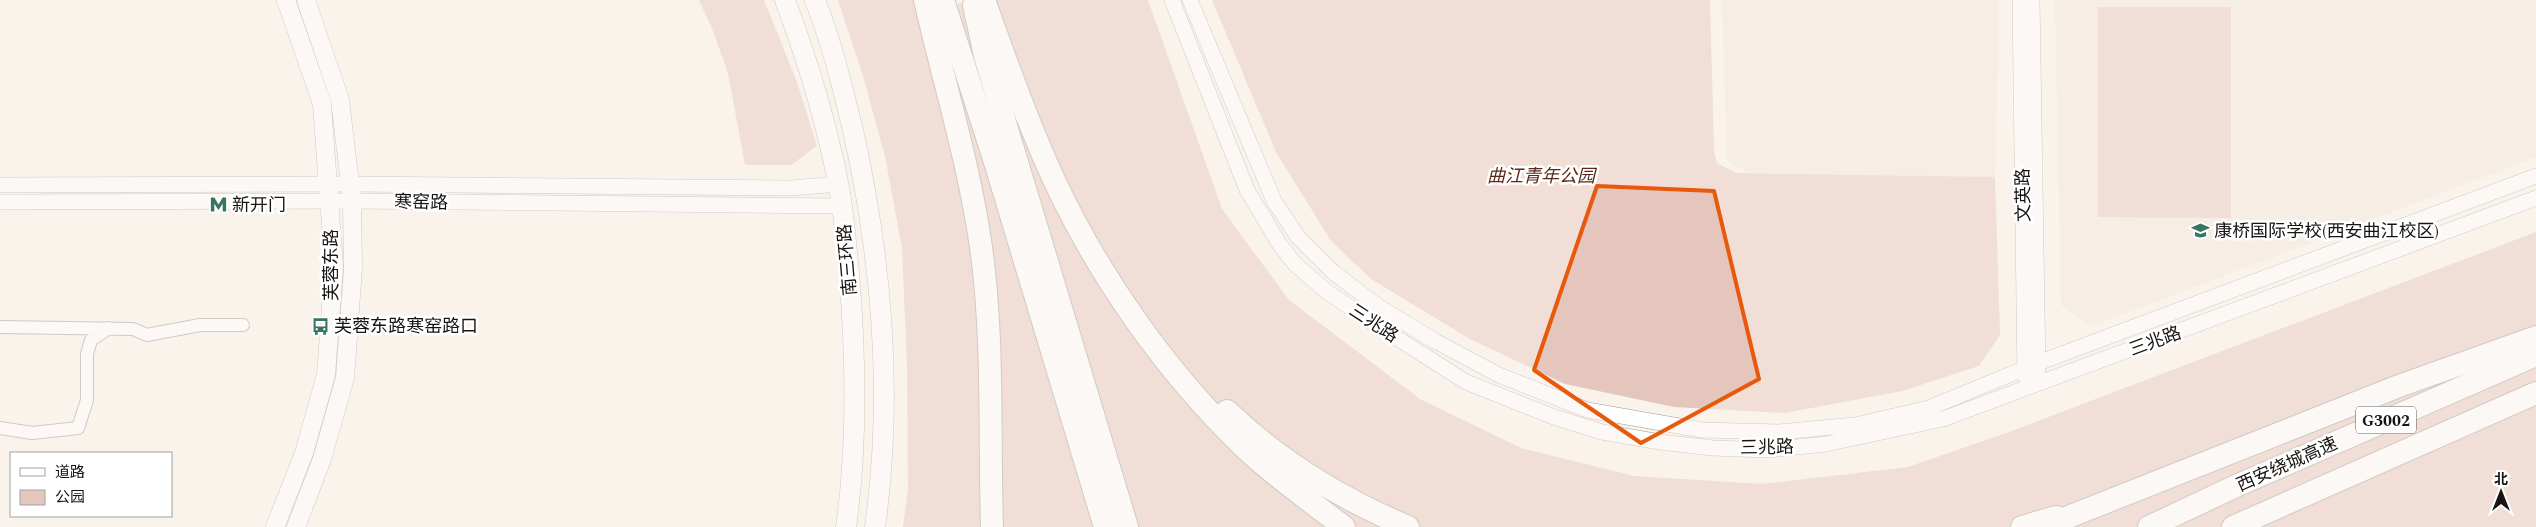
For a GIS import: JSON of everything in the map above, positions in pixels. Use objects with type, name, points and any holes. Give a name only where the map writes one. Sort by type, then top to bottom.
[{"type":"highway","name":"南三环路","points":[[785,0],[829,139],[842,206],[853,324],[855,395],[852,478],[846,527]]},
{"type":"highway","name":"南三环路","points":[[815,0],[844,92],[866,192],[875,254],[880,310],[883,421],[875,527]]},
{"type":"highway","points":[[925,0],[963,148],[981,248],[990,359],[992,527]]},
{"type":"highway","points":[[943,0],[995,162],[1105,527]]},
{"type":"highway","points":[[972,0],[985,56],[1127,527]]},
{"type":"highway","points":[[984,0],[1026,116],[1054,180],[1103,268],[1160,353],[1219,422],[1267,468],[1344,527]]},
{"type":"highway","points":[[1103,268],[1125,298],[1193,375],[1256,436],[1322,484],[1408,527]]},
{"type":"highway","points":[[2043,527],[2365,399],[2536,337]]},
{"type":"highway","name":"西安绕城高速","points":[[2149,527],[2236,486],[2536,355]]},
{"type":"highway","name":"西安绕城高速","points":[[2233,527],[2536,393]]},
{"type":"highway","points":[[980,527],[990,438]]},
{"type":"highway","points":[[2245,527],[2337,480]]},
{"type":"highway","points":[[2022,527],[2140,489]]},
{"type":"main road","name":"芙蓉东路","points":[[275,527],[304,453],[326,375],[334,267],[322,104],[286,0]]},
{"type":"main road","name":"芙蓉东路","points":[[296,527],[322,459],[345,378],[353,268],[351,193],[340,100],[306,0]]},
{"type":"street","name":"三兆路","points":[[1172,0],[1247,190],[1280,245],[1295,264],[1326,291],[1466,382],[1554,417],[1602,432],[1712,448],[1767,450],[1826,444],[1900,430],[1943,419],[2536,198]]},
{"type":"street","name":"三兆路","points":[[1190,0],[1274,201],[1298,237],[1332,272],[1379,307],[1435,341],[1499,375],[1586,410],[1702,430],[1779,432],[1856,425],[1929,408],[2031,366],[2536,176]]},
{"type":"street","name":"文英路","points":[[2020,0],[2032,387]]},
{"type":"street","name":"文英路","points":[[2031,366],[2032,0]]},
{"type":"street","name":"寒窑路","points":[[0,185],[351,193],[791,188],[839,184]]},
{"type":"street","name":"寒窑路","points":[[0,202],[328,193]]},
{"type":"street","name":"寒窑路","points":[[351,193],[842,206]]},
{"type":"street","points":[[0,327],[133,328],[147,335],[200,325],[243,325]]},
{"type":"street","points":[[0,428],[32,433],[78,428],[87,400],[87,354],[91,340],[108,328]]},
{"type":"highlighted area","points":[[1597,186],[1714,191],[1759,379],[1641,443],[1534,370]]},
{"type":"shaded area","points":[[1722,0],[1999,0],[1995,177],[1748,173],[1727,160]]},
{"type":"shaded area","name":"康桥国际学校(西安曲江校区)","points":[[2055,0],[2536,0],[2536,157],[2092,326],[2061,305]]},
{"type":"green space","points":[[699,0],[764,0],[797,82],[817,146],[791,165],[745,165],[728,73],[713,31]]},
{"type":"green space","points":[[838,0],[918,0],[921,11],[977,0],[1148,0],[1222,209],[1289,300],[1420,399],[1521,448],[1634,476],[1762,484],[1908,467],[2009,432],[2536,232],[2536,527],[903,527],[908,488],[907,365],[902,248],[885,156],[863,76]]},
{"type":"green space","name":"曲江青年公园","points":[[1212,0],[1710,0],[1714,152],[1717,163],[1736,173],[1995,177],[2000,335],[1979,366],[1902,391],[1785,413],[1674,407],[1565,384],[1470,339],[1371,279],[1331,241],[1276,152]]},
{"type":"green space","points":[[2098,7],[2231,7],[2231,218],[2098,217]]},
{"type":"place","name":"新开门","points":[[218,205]]},
{"type":"place","name":"康桥国际学校(西安曲江校区)","points":[[2200,231]]},
{"type":"place","name":"芙蓉东路寒窑路口","points":[[320,326]]}]
